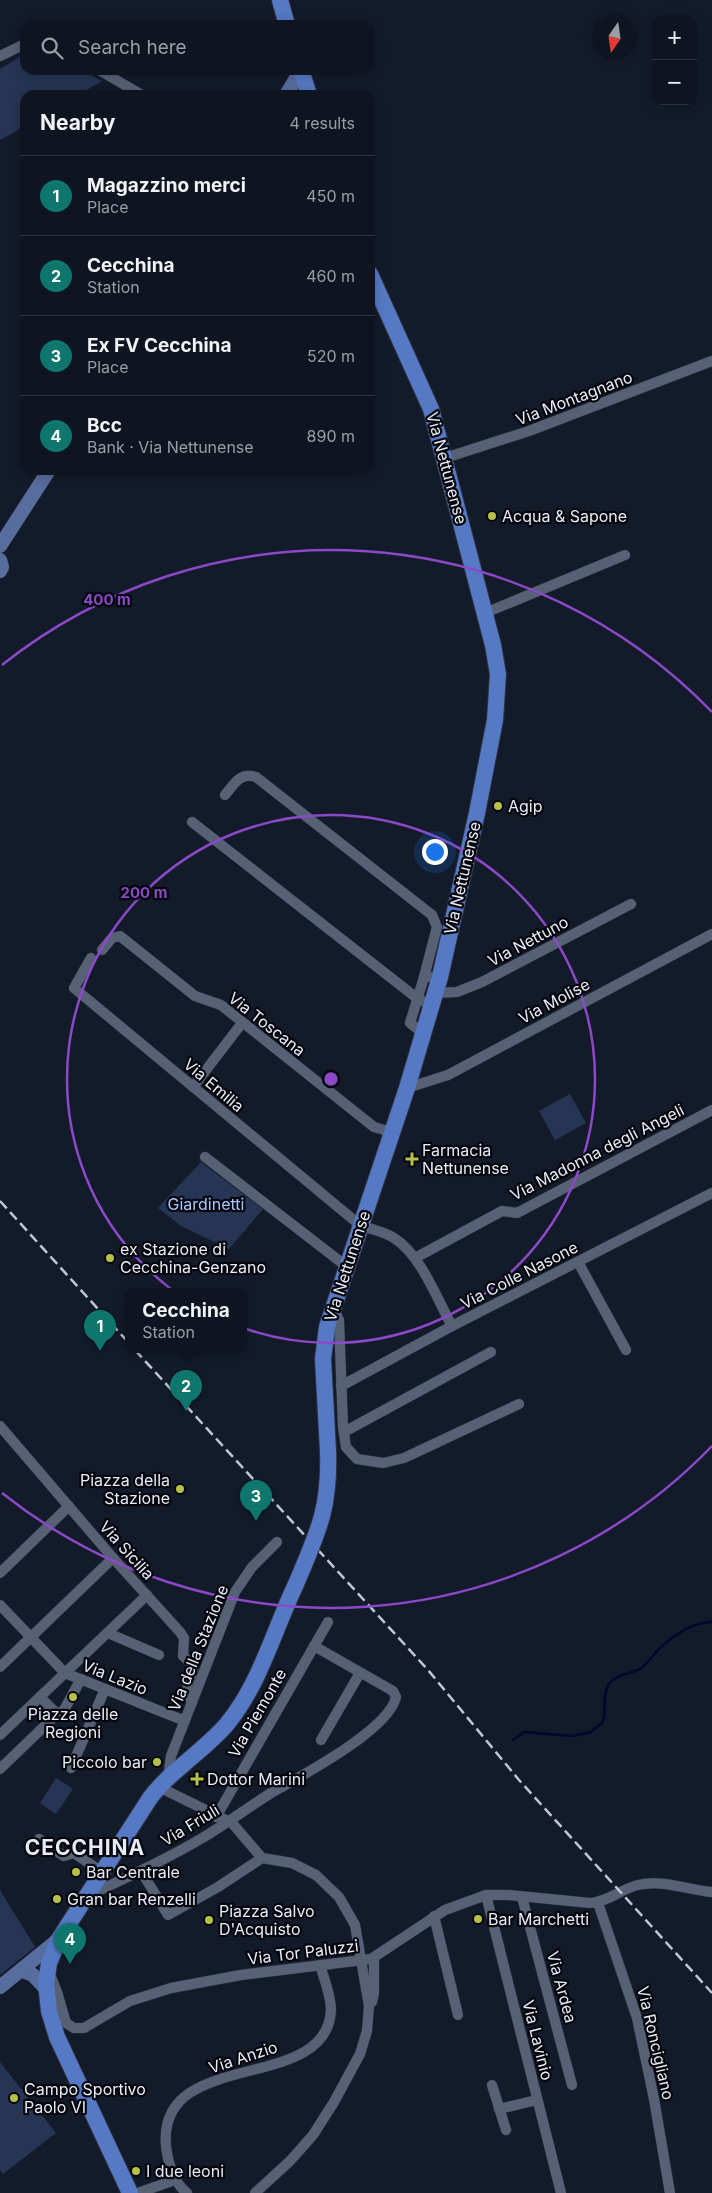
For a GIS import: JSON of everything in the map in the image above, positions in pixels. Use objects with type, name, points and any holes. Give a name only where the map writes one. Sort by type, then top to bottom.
[{"type":"main road","points":[[280,0],[286,20]]},
{"type":"main road","points":[[303,75],[307,90]]},
{"type":"main road","name":"Via Nettunense","points":[[130,2193],[57,2036],[49,2011],[46,1988],[47,1968],[59,1939],[163,1783],[224,1728],[238,1708],[255,1679],[324,1515],[329,1488],[323,1359],[331,1311],[424,1034],[432,977],[477,813],[496,713],[497,668],[485,613],[445,458],[426,396],[375,285]]},
{"type":"street","points":[[0,56],[20,46]]},
{"type":"street","points":[[108,75],[133,90]]},
{"type":"street","points":[[289,90],[298,75]]},
{"type":"street","name":"Via Montagnano","points":[[445,458],[529,432],[712,361]]},
{"type":"street","points":[[0,555],[47,475]]},
{"type":"street","points":[[485,613],[625,555]]},
{"type":"street","points":[[225,794],[239,777],[247,774],[256,777],[432,915],[437,927],[432,977]]},
{"type":"street","points":[[192,822],[428,999]]},
{"type":"street","name":"Via Nettuno","points":[[428,999],[457,992],[482,982],[631,904]]},
{"type":"street","name":"Via Molise","points":[[407,1088],[448,1074],[712,934]]},
{"type":"street","name":"Via Toscana","points":[[102,950],[112,938],[120,936],[195,996],[218,1004],[374,1127],[391,1132]]},
{"type":"street","name":"Via Emilia","points":[[91,958],[74,988],[361,1226]]},
{"type":"street","points":[[193,1087],[242,1023]]},
{"type":"street","name":"Via Madonna degli Angeli","points":[[415,1258],[502,1211],[517,1213],[712,1110]]},
{"type":"street","points":[[205,1157],[346,1266]]},
{"type":"street","name":"Via Colle Nasone","points":[[341,1386],[452,1326],[712,1193]]},
{"type":"street","points":[[361,1226],[392,1237],[403,1244],[415,1258],[452,1326]]},
{"type":"street","points":[[578,1262],[626,1350]]},
{"type":"street","points":[[331,1311],[336,1314],[339,1320],[341,1386],[346,1447],[350,1454],[357,1459],[368,1462],[389,1462],[404,1458],[519,1404]]},
{"type":"street","points":[[344,1432],[491,1352]]},
{"type":"street","name":"Via Sicilia","points":[[0,1426],[182,1635],[183,1656],[194,1666],[186,1691],[192,1703]]},
{"type":"street","points":[[0,1573],[69,1506]]},
{"type":"street","name":"Via della Stazione","points":[[163,1783],[168,1764],[235,1592],[252,1567],[277,1542]]},
{"type":"street","points":[[0,1667],[113,1558]]},
{"type":"street","points":[[0,1735],[147,1595]]},
{"type":"street","name":"Via Lazio","points":[[0,1605],[66,1673],[185,1721]]},
{"type":"street","name":"Via Piemonte","points":[[216,1817],[328,1622]]},
{"type":"street","points":[[108,1633],[159,1655]]},
{"type":"street","points":[[314,1646],[360,1673],[321,1740]]},
{"type":"street","name":"Via Friuli","points":[[86,1897],[141,1871],[205,1836],[238,1813],[362,1737],[392,1707],[396,1697],[394,1692],[360,1673]]},
{"type":"street","points":[[0,1769],[57,1714],[64,1710],[81,1679]]},
{"type":"street","points":[[71,1768],[105,1689]]},
{"type":"street","points":[[40,1697],[57,1714]]},
{"type":"street","points":[[163,1783],[216,1817],[227,1820],[240,1830],[262,1858],[286,1862],[302,1868],[316,1875],[332,1889],[352,1916],[362,1961],[369,2013]]},
{"type":"street","points":[[222,1804],[238,1813]]},
{"type":"street","points":[[39,1839],[64,1856],[74,1853],[102,1872]]},
{"type":"street","points":[[141,1871],[168,1915],[218,1887],[262,1858]]},
{"type":"street","name":"Via Tor Paluzzi","points":[[47,1968],[58,1992],[66,2022],[74,2028],[84,2028],[130,2001],[171,1988],[241,1974],[362,1961],[374,1958],[434,1916],[460,1903],[486,1895],[559,1902],[598,1903],[643,1884],[660,1883],[712,1892]]},
{"type":"street","name":"Via Lavinio","points":[[486,1895],[561,2193]]},
{"type":"street","name":"Via Ardea","points":[[522,1897],[572,2085]]},
{"type":"street","name":"Via Roncigliano","points":[[598,1903],[637,2018],[653,2091],[670,2193]]},
{"type":"street","points":[[434,1916],[458,2015]]},
{"type":"street","points":[[0,1987],[59,1939]]},
{"type":"street","points":[[254,2193],[302,2148],[334,2102],[360,2054],[374,1993],[374,1958]]},
{"type":"street","name":"Via Anzio","points":[[187,2193],[175,2180],[166,2140],[170,2118],[176,2105],[185,2095],[197,2088],[294,2057],[314,2046],[324,2032],[330,2013],[330,2001],[320,1966]]},
{"type":"street","points":[[21,1970],[33,1975],[46,1988]]},
{"type":"street","points":[[492,2084],[506,2130]]},
{"type":"street","points":[[499,2109],[537,2100]]},
{"type":"street","points":[[138,2193],[175,2180]]},
{"type":"green space","points":[[20,57],[20,75],[91,75],[102,81],[87,90],[20,90],[20,129],[0,140],[0,69]]},
{"type":"green space","points":[[570,1094],[586,1123],[555,1140],[539,1111]]},
{"type":"green space","name":"Giardinetti","points":[[201,1162],[263,1209],[229,1249],[181,1226],[158,1208]]},
{"type":"green space","points":[[56,1778],[73,1789],[56,1814],[40,1803]]},
{"type":"green space","points":[[0,1890],[35,1947],[0,1975]]},
{"type":"green space","name":"Campo Sportivo Paolo VI","points":[[0,2062],[56,2133],[3,2174],[0,2170]]},
{"type":"waterway","points":[[513,1740],[524,1732],[573,1736],[591,1732],[603,1722],[607,1688],[612,1681],[619,1676],[640,1669],[662,1646],[681,1631],[696,1625],[712,1622]]},
{"type":"railway","points":[[0,1201],[125,1339]]},
{"type":"railway","points":[[138,1353],[428,1670],[519,1780],[712,1993]]},
{"type":"place","name":"Acqua & Sapone","points":[[492,516]]},
{"type":"place","name":"Agip","points":[[498,806]]},
{"type":"place","name":"Farmacia Nettunense","points":[[412,1159]]},
{"type":"place","name":"ex Stazione di Cecchina-Genzano","points":[[110,1258]]},
{"type":"place","name":"Magazzino merci","points":[[100,1351]]},
{"type":"place","name":"Cecchina","points":[[186,1411]]},
{"type":"place","name":"Piazza della Stazione","points":[[180,1489]]},
{"type":"place","name":"Ex FV Cecchina","points":[[256,1521]]},
{"type":"place","name":"Piazza delle Regioni","points":[[73,1697]]},
{"type":"place","name":"Piccolo bar","points":[[157,1762]]},
{"type":"place","name":"Dottor Marini","points":[[197,1779]]},
{"type":"place","name":"Bar Centrale","points":[[76,1872]]},
{"type":"place","name":"Gran bar Renzelli","points":[[57,1899]]},
{"type":"place","name":"Bar Marchetti","points":[[478,1919]]},
{"type":"place","name":"Piazza Salvo D'Acquisto","points":[[209,1920]]},
{"type":"place","name":"Bcc","points":[[70,1964]]},
{"type":"place","name":"Campo Sportivo Paolo VI","points":[[14,2098]]},
{"type":"place","name":"I due leoni","points":[[136,2171]]},
{"type":"district","name":"CECCHINA","points":[[85,1848]]}]
